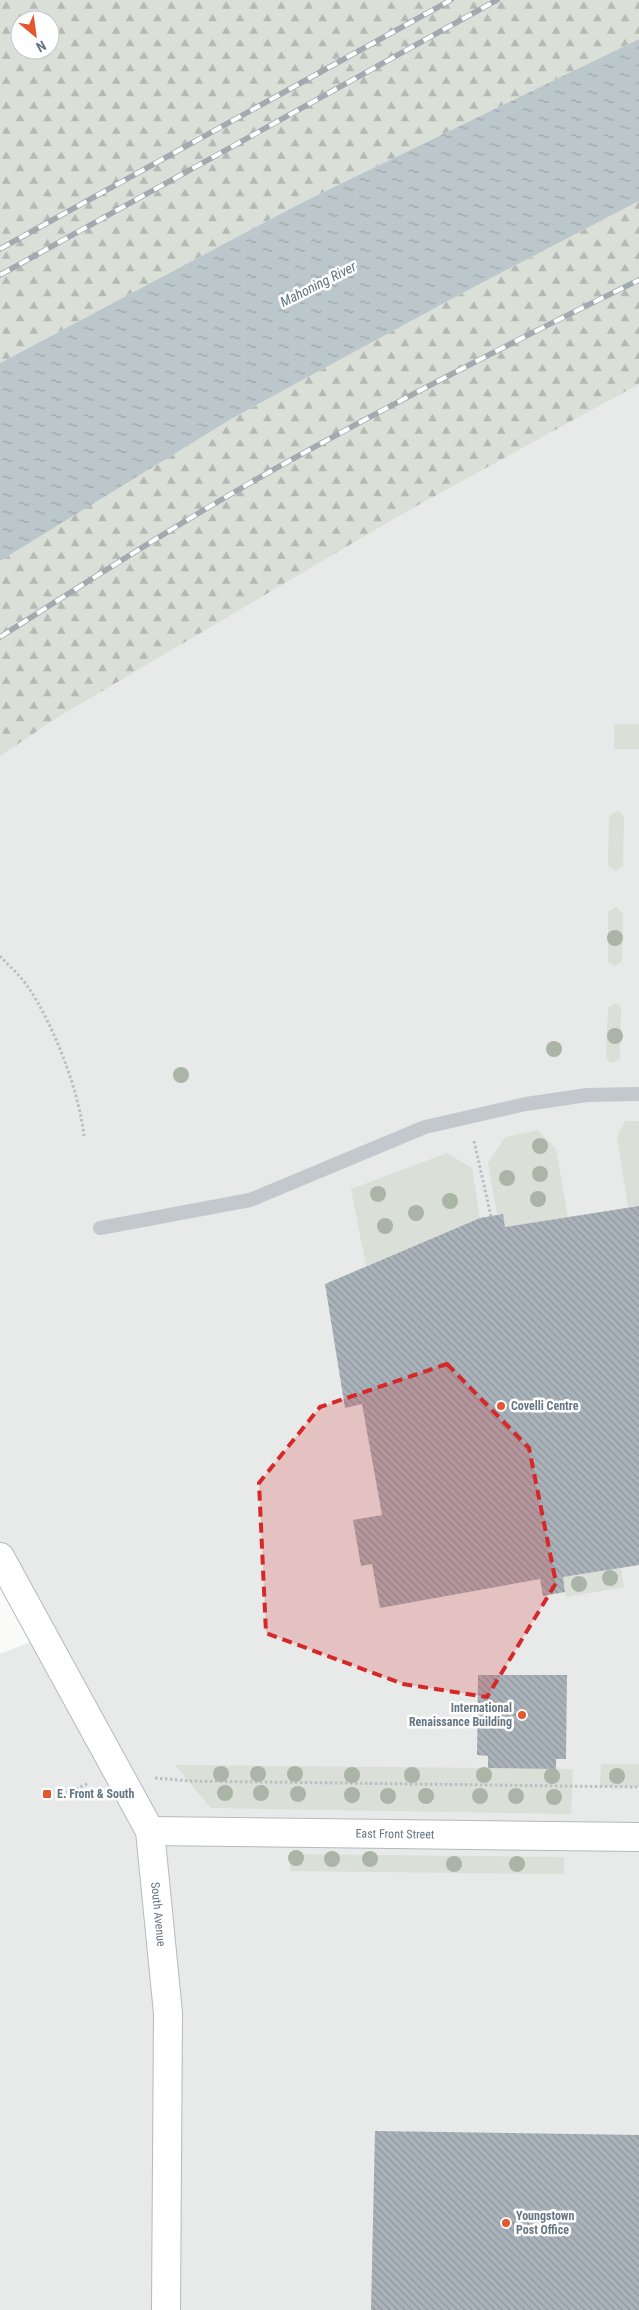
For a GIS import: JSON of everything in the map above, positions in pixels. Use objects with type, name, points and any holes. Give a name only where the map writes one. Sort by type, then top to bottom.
[{"type":"main road","name":"South Avenue","points":[[0,1557],[150,1830],[168,2013],[166,2310]]},
{"type":"main road","name":"East Front Street","points":[[150,1830],[639,1837]]},
{"type":"lane","points":[[100,1228],[250,1200],[425,1127],[526,1104],[588,1095],[639,1094]]},
{"type":"path","points":[[0,956],[28,987],[51,1030],[70,1077],[82,1116],[84,1136]]},
{"type":"path","points":[[469,1117],[490,1216]]},
{"type":"path","points":[[190,1781],[639,1787]]},
{"type":"highlighted area","points":[[447,1364],[529,1448],[556,1583],[487,1697],[403,1684],[266,1633],[259,1483],[320,1407]]},
{"type":"shaded area","points":[[639,280],[639,2310],[0,2310],[0,1654],[43,1637],[0,1557],[0,637]]},
{"type":"green space","points":[[0,0],[639,0],[639,39],[297,205],[0,363]]},
{"type":"green space","points":[[639,201],[639,384],[402,514],[58,717],[0,756],[0,561],[233,418],[459,295]]},
{"type":"green space","points":[[614,724],[639,724],[639,749],[614,749]]},
{"type":"green space","points":[[619,811],[624,817],[623,866],[615,871],[608,865],[609,818],[612,813]]},
{"type":"green space","points":[[616,907],[623,915],[622,962],[614,966],[608,962],[608,915],[609,911]]},
{"type":"green space","points":[[615,1003],[620,1005],[621,1009],[620,1059],[613,1063],[608,1061],[606,1056],[608,1008]]},
{"type":"green space","points":[[625,1121],[639,1121],[639,1206],[628,1207],[617,1137]]},
{"type":"green space","points":[[538,1130],[556,1149],[568,1217],[505,1227],[503,1214],[497,1215],[488,1163],[505,1137]]},
{"type":"green space","points":[[447,1153],[472,1168],[480,1218],[366,1266],[351,1189]]},
{"type":"green space","points":[[621,1568],[624,1587],[566,1597],[563,1577]]},
{"type":"green space","points":[[601,1764],[639,1764],[639,1787],[600,1786]]},
{"type":"green space","points":[[175,1765],[573,1769],[571,1814],[211,1808]]},
{"type":"green space","points":[[290,1854],[564,1857],[564,1874],[290,1871]]},
{"type":"water","name":"Mahoning River","points":[[639,39],[639,201],[459,295],[233,418],[0,561],[0,363],[297,205]]},
{"type":"building","name":"Covelli Centre","points":[[639,1206],[639,1565],[563,1577],[565,1592],[543,1596],[540,1579],[380,1608],[372,1564],[361,1566],[353,1520],[382,1515],[362,1404],[345,1408],[325,1284],[480,1218],[503,1214],[505,1227]]},
{"type":"building","name":"International Renaissance Building","points":[[478,1675],[567,1675],[566,1759],[556,1759],[556,1769],[488,1768],[488,1756],[477,1755]]},
{"type":"building","name":"Youngstown Post Office","points":[[375,2131],[639,2135],[639,2310],[371,2310]]},
{"type":"railway","points":[[0,249],[451,0]]},
{"type":"railway","points":[[0,275],[497,0]]},
{"type":"railway","points":[[0,637],[164,534],[264,475],[450,375],[639,280]]},
{"type":"place","name":"Covelli Centre","points":[[501,1406]]},
{"type":"place","name":"International Renaissance Building","points":[[522,1715]]},
{"type":"place","name":"E. Front & South","points":[[47,1794]]},
{"type":"place","name":"Youngstown Post Office","points":[[506,2223]]}]
